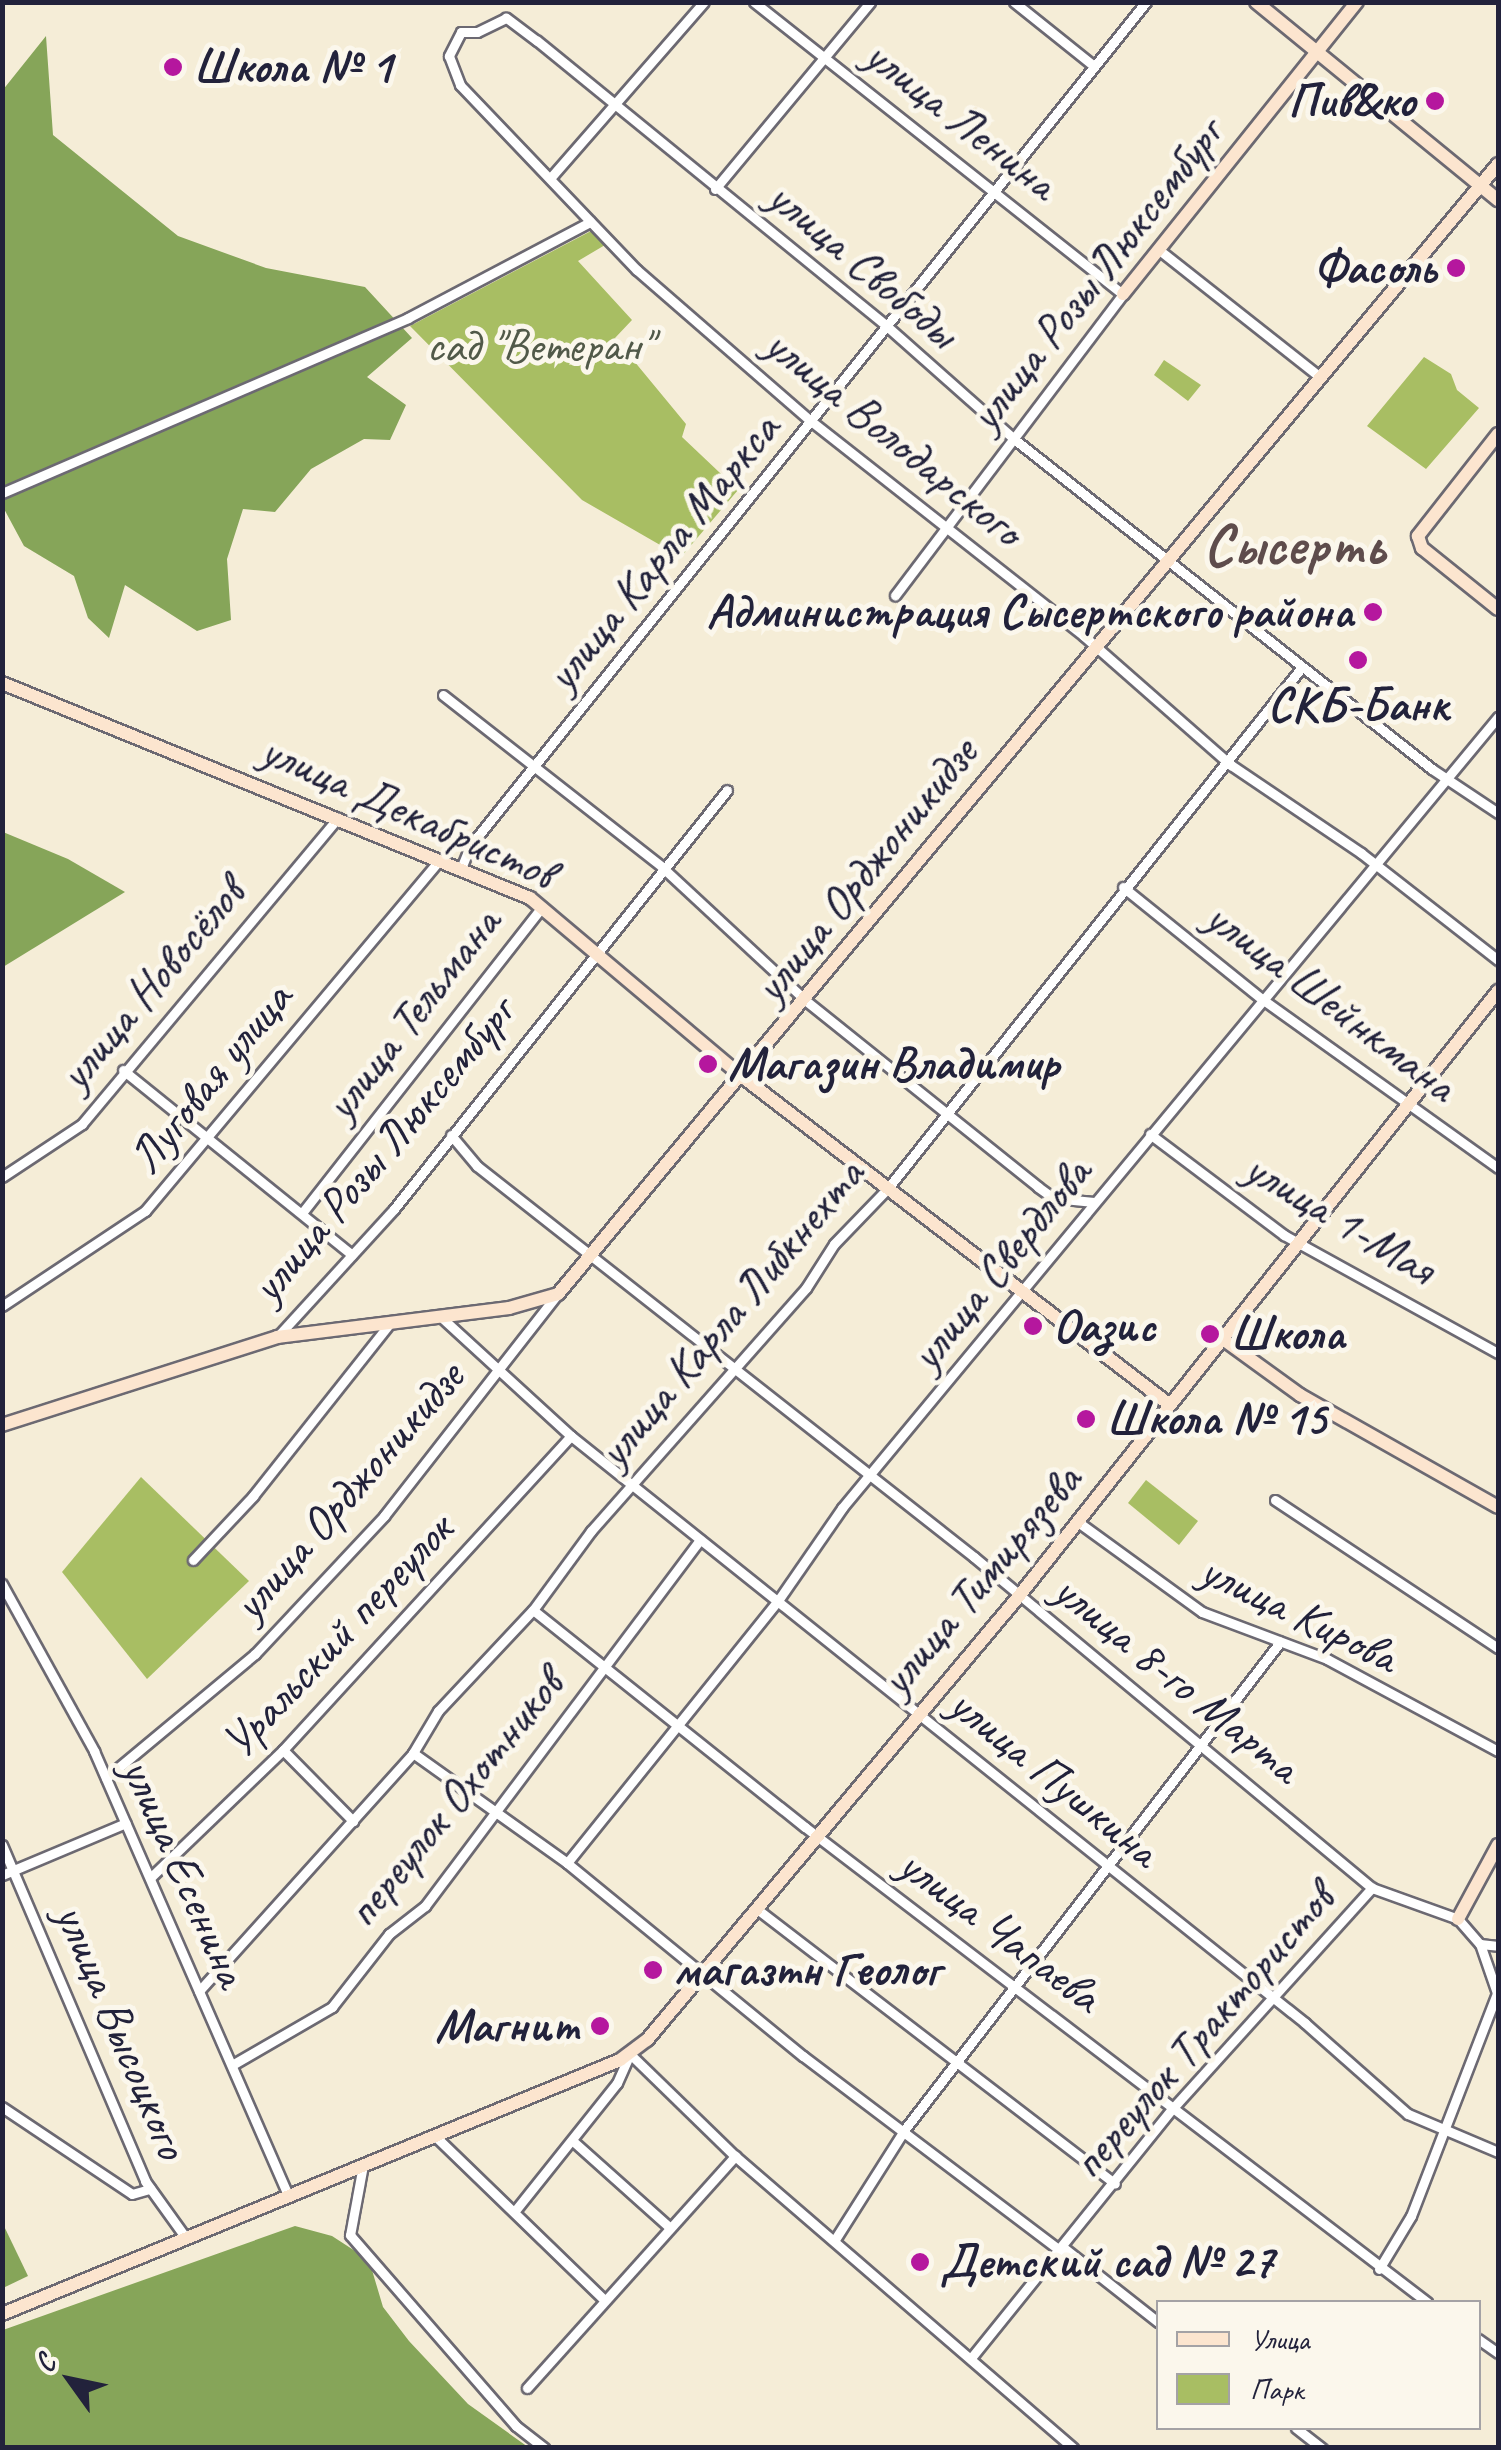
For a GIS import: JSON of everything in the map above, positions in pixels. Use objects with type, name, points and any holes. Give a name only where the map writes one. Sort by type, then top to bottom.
[{"type":"street","points":[[552,176],[704,2]]},
{"type":"street","name":"улица Ленина","points":[[754,2],[1123,294]]},
{"type":"street","points":[[716,188],[826,60],[870,2]]},
{"type":"street","points":[[1014,2],[1094,66]]},
{"type":"street","name":"улица Карла Маркса","points":[[462,866],[535,768],[1146,2]]},
{"type":"street","points":[[1256,2],[1498,200]]},
{"type":"street","name":"улица Розы Люксембург","points":[[895,595],[1158,249],[1357,2]]},
{"type":"street","name":"улица Свободы","points":[[461,32],[477,32],[506,18],[612,108],[888,326],[1014,439],[1302,667],[1498,813]]},
{"type":"street","name":"улица Володарского","points":[[461,32],[449,56],[460,85],[552,176],[590,222],[811,421],[1096,646],[1230,765],[1377,866],[1498,960]]},
{"type":"street","name":"улица Орджоникидзе","points":[[106,1778],[254,1654],[384,1516],[501,1372],[558,1294],[744,1078],[1096,646],[1498,164]]},
{"type":"street","points":[[2,492],[408,318],[590,222]]},
{"type":"street","points":[[1158,249],[1319,376]]},
{"type":"street","points":[[1498,434],[1418,536],[1422,548],[1498,609]]},
{"type":"street","name":"улица Карла Либкнехта","points":[[200,1991],[414,1753],[438,1711],[532,1610],[547,1583],[888,1188],[1123,886],[1230,765],[1302,667]]},
{"type":"street","name":"улица Декабристов","points":[[2,682],[462,866],[542,907],[744,1078],[1170,1405]]},
{"type":"street","points":[[443,695],[662,867],[805,1000],[1053,1198],[1094,1202]]},
{"type":"street","name":"улица Свердлова","points":[[566,1863],[777,1602],[870,1476],[1498,716]]},
{"type":"street","name":"улица Розы Люксембург","points":[[2,1426],[277,1337],[352,1255],[451,1135],[727,790]]},
{"type":"street","name":"улица Новосёлов","points":[[2,1177],[82,1124],[123,1070],[338,818]]},
{"type":"street","name":"Луговая улица","points":[[2,1306],[124,1230],[440,860]]},
{"type":"street","name":"улица Шейнкмана","points":[[1123,886],[1262,999],[1498,1168]]},
{"type":"street","name":"улица Тельмана","points":[[302,1213],[542,907]]},
{"type":"street","name":"улица Тимирязева","points":[[514,2212],[574,2142],[630,2054],[704,1972],[1019,1596],[1220,1337],[1498,991]]},
{"type":"street","points":[[123,1070],[352,1255]]},
{"type":"street","name":"улица 1-Мая","points":[[1150,1134],[1296,1242],[1498,1353]]},
{"type":"street","name":"улица 8-го Марта","points":[[451,1135],[477,1166],[737,1366],[1203,1742],[1372,1888],[1458,1919],[1480,1944]]},
{"type":"street","points":[[277,1337],[441,1317],[558,1294]]},
{"type":"street","name":"улица Пушкина","points":[[441,1317],[571,1436],[1107,1864],[1408,2114],[1498,2152]]},
{"type":"street","points":[[193,1560],[253,1496],[392,1321]]},
{"type":"street","points":[[1220,1337],[1300,1395],[1498,1508]]},
{"type":"street","name":"Уральский переулок","points":[[150,1878],[282,1750],[571,1436]]},
{"type":"street","points":[[1275,1500],[1498,1648]]},
{"type":"street","name":"улица Кирова","points":[[1078,1522],[1202,1612],[1327,1659],[1498,1751]]},
{"type":"street","name":"переулок Охотников","points":[[232,2065],[332,2007],[389,1934],[424,1906],[700,1540]]},
{"type":"street","name":"улица Есенина","points":[[2,1584],[106,1778],[288,2196]]},
{"type":"street","name":"улица Чапаева","points":[[532,1610],[678,1722],[816,1836],[1424,2300]]},
{"type":"street","points":[[834,2241],[905,2129],[1280,1642]]},
{"type":"street","points":[[282,1750],[353,1821]]},
{"type":"street","points":[[414,1753],[566,1863],[1156,2320]]},
{"type":"street","points":[[2,1874],[126,1823]]},
{"type":"street","name":"улица Высоцкого","points":[[2,1845],[150,2189],[186,2238]]},
{"type":"street","points":[[1458,1919],[1498,1845]]},
{"type":"street","name":"переулок Трактористов","points":[[971,2358],[1173,2108],[1372,1888]]},
{"type":"street","points":[[757,1909],[1115,2184]]},
{"type":"street","points":[[1379,2269],[1412,2216],[1497,1993],[1480,1944],[1498,1946]]},
{"type":"street","points":[[2,2314],[630,2054],[735,2156],[1073,2448]]},
{"type":"street","points":[[2,2104],[132,2194],[150,2189]]},
{"type":"street","points":[[432,2133],[602,2298]]},
{"type":"street","points":[[574,2142],[669,2227]]},
{"type":"street","points":[[527,2388],[602,2298],[735,2156]]},
{"type":"street","points":[[364,2162],[350,2235],[516,2426],[544,2448]]},
{"type":"street","points":[[1299,2430],[1322,2448]]},
{"type":"green space","points":[[46,36],[53,135],[178,236],[266,268],[365,287],[412,338],[367,377],[406,405],[390,440],[364,439],[311,469],[275,512],[243,509],[227,559],[231,620],[197,631],[125,585],[109,638],[88,618],[74,576],[24,546],[3,507],[2,91]]},
{"type":"green space","name":"сад \"Ветеран\"","points":[[591,231],[605,245],[578,261],[632,320],[615,338],[686,424],[682,437],[738,490],[681,557],[582,500],[410,326]]},
{"type":"green space","points":[[1424,357],[1451,374],[1457,390],[1479,408],[1426,469],[1367,426]]},
{"type":"green space","points":[[1164,360],[1201,385],[1188,401],[1154,375]]},
{"type":"green space","points":[[3,832],[68,859],[125,892],[3,967]]},
{"type":"green space","points":[[141,1477],[249,1581],[147,1679],[62,1572]]},
{"type":"green space","points":[[1146,1480],[1198,1521],[1179,1545],[1128,1503]]},
{"type":"green space","points":[[3,2224],[28,2276],[2,2288]]},
{"type":"green space","points":[[295,2226],[332,2236],[369,2260],[383,2307],[409,2341],[468,2404],[528,2447],[3,2448],[3,2330]]},
{"type":"place","name":"Школа № 1","points":[[173,67]]},
{"type":"place","name":"Пив&ко","points":[[1435,101]]},
{"type":"place","name":"Фасоль","points":[[1456,268]]},
{"type":"place","name":"Администрация Сысертского района","points":[[1373,612]]},
{"type":"place","name":"СКБ-Банк","points":[[1358,660]]},
{"type":"place","name":"Магазин Владимир","points":[[708,1064]]},
{"type":"place","name":"Оазис","points":[[1033,1326]]},
{"type":"place","name":"Школа","points":[[1210,1334]]},
{"type":"place","name":"Школа № 15","points":[[1086,1419]]},
{"type":"place","name":"магазтн Геолог","points":[[653,1970]]},
{"type":"place","name":"Магнит","points":[[600,2026]]},
{"type":"place","name":"Детский сад № 27","points":[[920,2262]]},
{"type":"district","name":"Сысерть","points":[[1294,545]]}]
